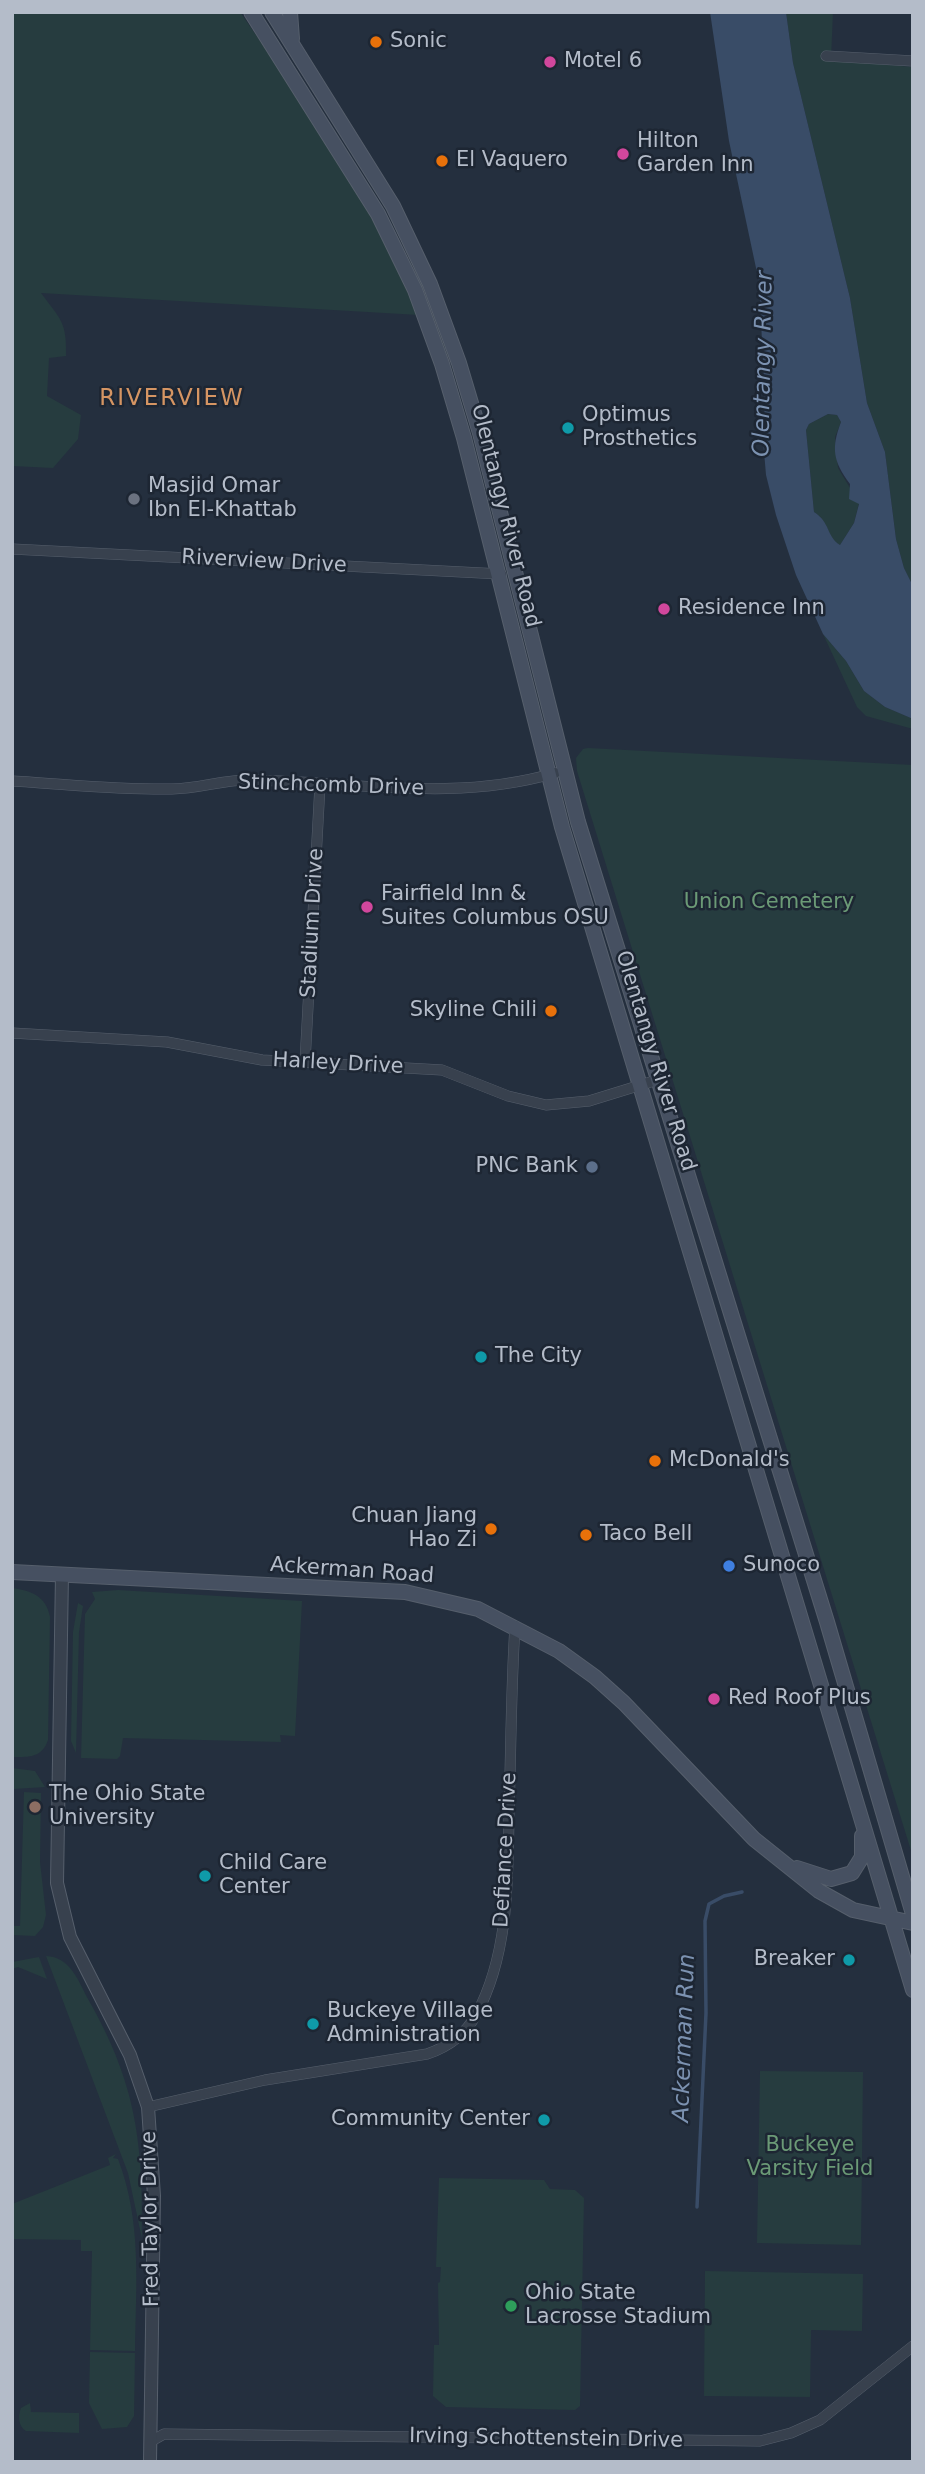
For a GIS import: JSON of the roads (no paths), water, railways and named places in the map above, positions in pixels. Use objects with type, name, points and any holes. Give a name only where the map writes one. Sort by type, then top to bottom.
[{"type":"main road","name":"Olentangy River Road","points":[[251,12],[378,214],[415,289],[456,407],[549,775],[913,1990]]},
{"type":"main road","name":"Olentangy River Road","points":[[272,12],[393,206],[430,284],[472,404],[565,770],[657,1080],[827,1622],[913,1914]]},
{"type":"main road","points":[[290,12],[289,29],[296,50]]},
{"type":"main road","name":"Ackerman Road","points":[[12,1572],[405,1592],[453,1601],[515,1626],[559,1651],[595,1677],[624,1703],[754,1839],[819,1891],[853,1910],[913,1923]]},
{"type":"main road","points":[[780,1862],[831,1879],[852,1873],[862,1857],[860,1813]]},
{"type":"main road","points":[[900,1869],[913,1891]]},
{"type":"street","points":[[826,56],[913,61]]},
{"type":"street","name":"Riverview Drive","points":[[12,549],[516,575]]},
{"type":"street","name":"Stinchcomb Drive","points":[[12,781],[160,789],[247,780],[467,790],[565,770]]},
{"type":"street","name":"Stadium Drive","points":[[305,1062],[320,785]]},
{"type":"street","name":"Harley Drive","points":[[12,1033],[167,1042],[251,1058],[442,1070],[508,1096],[546,1105],[589,1101],[657,1080]]},
{"type":"street","name":"Fred Taylor Drive","points":[[62,1574],[57,1883],[70,1937],[130,2055],[148,2107],[154,2196],[150,2462]]},
{"type":"street","name":"Defiance Drive","points":[[148,2107],[265,2080],[427,2054],[450,2044],[466,2029],[477,2014],[492,1971],[504,1915],[515,1626]]},
{"type":"street","name":"Irving Schottenstein Drive","points":[[150,2442],[164,2434],[760,2441],[791,2434],[820,2420],[913,2346]]},
{"type":"water","name":"Olentangy River","points":[[710,12],[786,12],[793,63],[850,298],[867,403],[885,452],[896,539],[904,568],[913,586],[913,719],[885,707],[864,691],[846,661],[823,634],[796,575],[776,515],[766,475],[763,440],[765,400],[759,282],[729,141]],"holes":[[[828,414],[837,415],[841,422],[835,454],[850,484],[849,499],[859,504],[854,523],[840,545],[814,512],[806,430],[809,424]]]},
{"type":"waterway","name":"Ackerman Run","points":[[697,2207],[706,2013],[705,1921],[709,1904],[724,1896],[742,1892]]},
{"type":"place","name":"Sonic","points":[[376,42]]},
{"type":"place","name":"Motel 6","points":[[550,62]]},
{"type":"place","name":"Hilton Garden Inn","points":[[623,154]]},
{"type":"place","name":"El Vaquero","points":[[442,161]]},
{"type":"place","name":"Optimus Prosthetics","points":[[568,428]]},
{"type":"place","name":"Masjid Omar Ibn El-Khattab","points":[[134,499]]},
{"type":"place","name":"Residence Inn","points":[[664,609]]},
{"type":"place","name":"Fairfield Inn & Suites Columbus OSU","points":[[367,907]]},
{"type":"place","name":"Skyline Chili","points":[[551,1011]]},
{"type":"place","name":"PNC Bank","points":[[592,1167]]},
{"type":"place","name":"The City","points":[[481,1357]]},
{"type":"place","name":"McDonald's","points":[[655,1461]]},
{"type":"place","name":"Chuan Jiang Hao Zi","points":[[491,1529]]},
{"type":"place","name":"Taco Bell","points":[[586,1535]]},
{"type":"place","name":"Sunoco","points":[[729,1566]]},
{"type":"place","name":"Red Roof Plus","points":[[714,1699]]},
{"type":"place","name":"The Ohio State University","points":[[35,1807]]},
{"type":"place","name":"Child Care Center","points":[[205,1876]]},
{"type":"place","name":"Breaker","points":[[849,1960]]},
{"type":"place","name":"Buckeye Village Administration","points":[[313,2024]]},
{"type":"place","name":"Community Center","points":[[544,2120]]},
{"type":"place","name":"Ohio State Lacrosse Stadium","points":[[511,2306]]},
{"type":"district","name":"RIVERVIEW","points":[[172,399]]},
{"type":"park label","name":"Union Cemetery","points":[[769,903]]},
{"type":"park label","name":"Buckeye Varsity Field","points":[[810,2158]]}]
